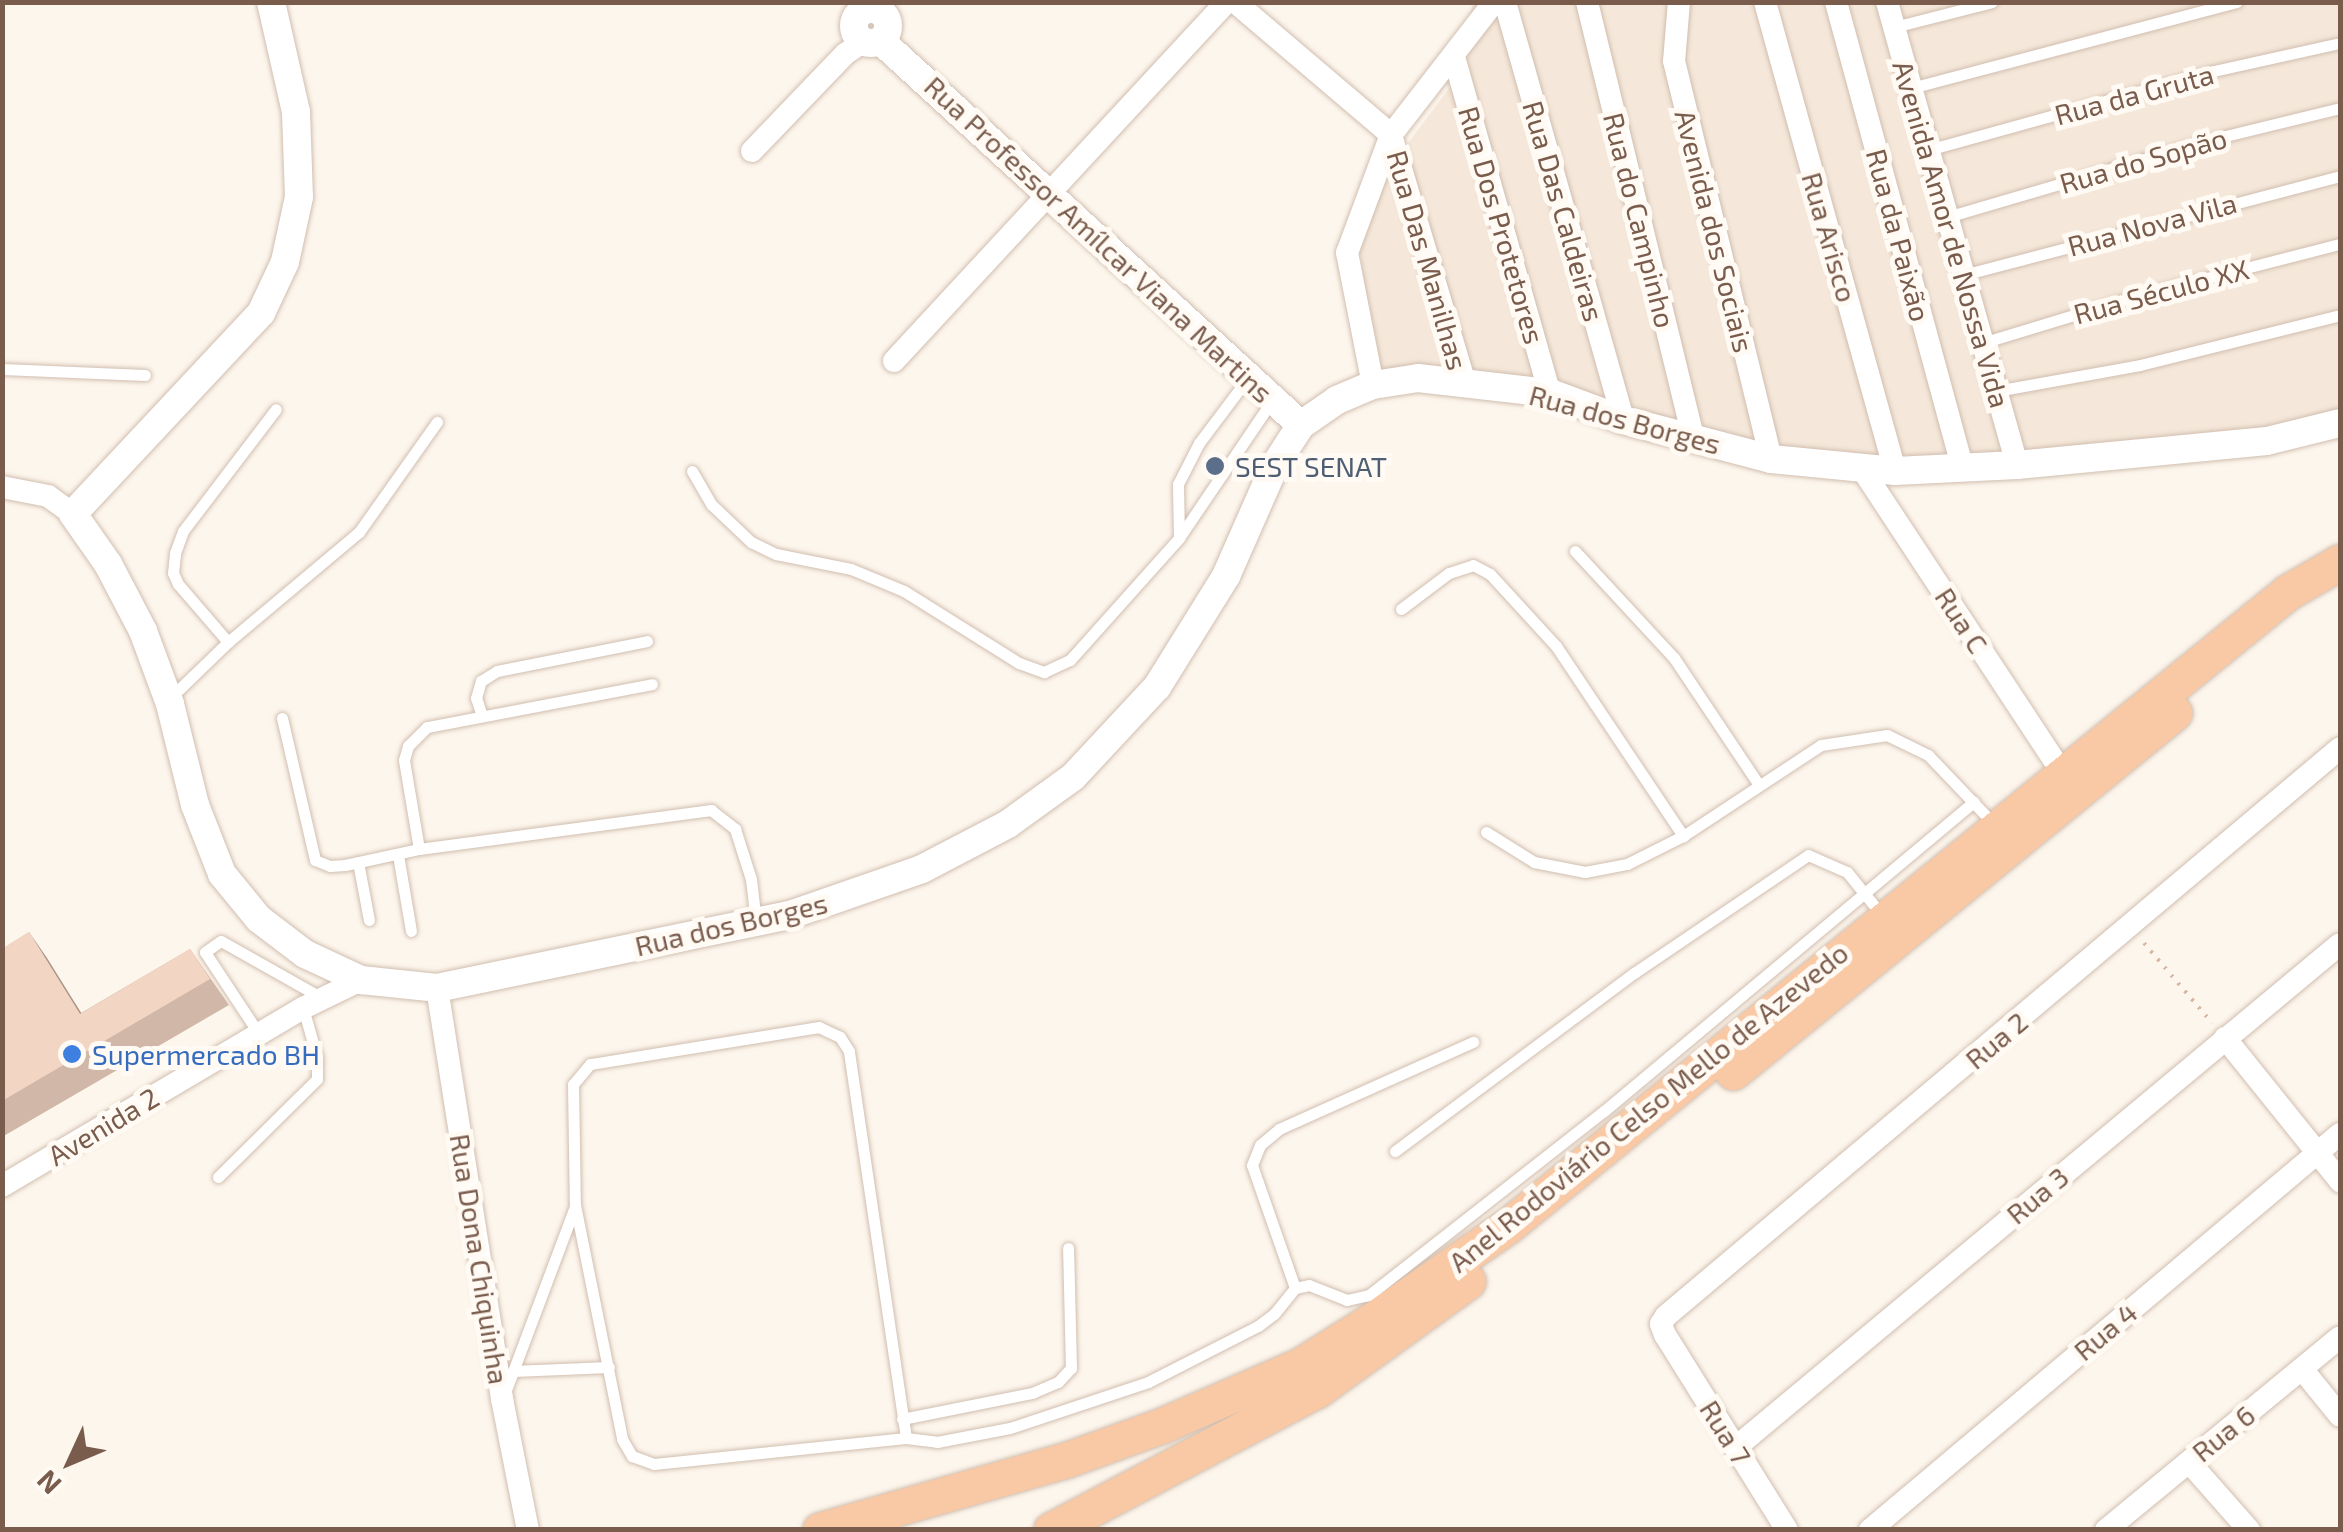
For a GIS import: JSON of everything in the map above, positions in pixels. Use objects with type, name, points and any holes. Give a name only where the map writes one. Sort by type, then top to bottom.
[{"type":"highway","name":"Anel Rodoviário Celso Mello de Azevedo","points":[[820,1530],[1066,1460],[1163,1425],[1300,1365],[1510,1224],[1985,814],[2062,772],[2288,592],[2340,562]]},
{"type":"highway","name":"Anel Rodoviário Celso Mello de Azevedo","points":[[1051,1530],[1317,1390],[1381,1348],[1882,954],[2292,615],[2340,585]]},
{"type":"street","points":[[73,514],[261,313],[286,262],[299,197],[296,112],[271,2]]},
{"type":"street","points":[[894,361],[1226,2]]},
{"type":"street","points":[[1234,2],[1391,135]]},
{"type":"street","points":[[1373,385],[1346,253],[1391,135],[1494,2]]},
{"type":"street","name":"Rua Das Caldeiras","points":[[1505,2],[1622,420]]},
{"type":"street","name":"Rua do Campinho","points":[[1587,2],[1693,438]]},
{"type":"street","name":"Avenida dos Sociais","points":[[1680,2],[1674,61],[1771,459]]},
{"type":"street","name":"Rua Arisco","points":[[1765,2],[1895,470]]},
{"type":"street","name":"Rua da Paixão","points":[[1836,2],[1962,467]]},
{"type":"street","name":"Avenida Amor de Nossa Vida","points":[[1887,2],[2017,465]]},
{"type":"street","points":[[752,150],[876,29]]},
{"type":"street","name":"Rua Professor Amílcar Viana Martins","points":[[876,29],[1301,425]]},
{"type":"street","name":"Rua Dos Protetores","points":[[1454,57],[1550,394]]},
{"type":"street","name":"Rua Das Manilhas","points":[[1391,135],[1464,384]]},
{"type":"street","name":"Rua dos Borges","points":[[2,487],[48,496],[73,514],[108,564],[143,630],[169,699],[195,805],[222,874],[260,920],[305,954],[361,980],[437,988],[790,915],[922,869],[1008,824],[1073,777],[1157,687],[1226,576],[1275,466],[1301,425],[1337,400],[1373,385],[1418,378],[1550,394],[1622,420],[1771,459],[1895,470],[2017,465],[2267,441],[2340,423]]},
{"type":"street","name":"Rua C","points":[[1862,468],[2062,772]]},
{"type":"street","name":"Rua 2","points":[[1665,1335],[1661,1324],[1666,1316],[2340,748]]},
{"type":"street","name":"Rua 3","points":[[1735,1448],[2340,944]]},
{"type":"street","name":"Avenida 2","points":[[2,1186],[312,1003],[361,980]]},
{"type":"street","name":"Rua Dona Chiquinha","points":[[437,988],[502,1398],[528,1530]]},
{"type":"street","points":[[2225,1038],[2340,1181]]},
{"type":"street","name":"Rua 4","points":[[1870,1530],[2340,1134]]},
{"type":"street","name":"Rua 7","points":[[1665,1335],[1787,1530]]},
{"type":"street","name":"Rua 6","points":[[2106,1530],[2340,1337]]},
{"type":"street","points":[[2302,1369],[2340,1416]]},
{"type":"street","points":[[2189,1462],[2248,1530]]},
{"type":"lane","points":[[1894,27],[1992,2]]},
{"type":"lane","points":[[1911,88],[2237,2]]},
{"type":"lane","name":"Rua da Gruta","points":[[1928,150],[2209,72],[2340,43]]},
{"type":"lane","name":"Rua do Sopão","points":[[1947,217],[2209,140],[2340,108]]},
{"type":"lane","name":"Rua Nova Vila","points":[[1963,275],[2340,176]]},
{"type":"lane","name":"Rua Século XX","points":[[1982,342],[2133,297],[2340,244]]},
{"type":"lane","points":[[1996,391],[2140,365],[2340,315]]},
{"type":"lane","points":[[2,369],[145,376]]},
{"type":"lane","points":[[1179,538],[1178,484],[1199,444],[1249,377]]},
{"type":"lane","points":[[692,471],[712,505],[751,542],[776,554],[851,569],[904,591],[1019,663],[1044,672],[1070,660],[1179,538],[1273,399]]},
{"type":"lane","points":[[228,642],[178,584],[175,553],[183,531],[276,409]]},
{"type":"lane","points":[[169,699],[228,642],[359,532],[437,422]]},
{"type":"lane","points":[[1575,551],[1674,658],[1759,785]]},
{"type":"lane","points":[[1401,609],[1449,572],[1473,565],[1490,574],[1556,646],[1683,836]]},
{"type":"lane","points":[[482,716],[476,698],[481,681],[497,672],[647,641]]},
{"type":"lane","points":[[419,850],[404,760],[408,746],[427,727],[652,684]]},
{"type":"lane","points":[[282,718],[316,860],[330,866],[711,810],[735,829],[751,879],[756,922]]},
{"type":"lane","points":[[1486,832],[1534,862],[1586,872],[1627,864],[1683,836],[1821,745],[1887,735],[1928,755],[1985,814]]},
{"type":"lane","points":[[398,855],[411,931]]},
{"type":"lane","points":[[906,1438],[849,1051],[840,1037],[819,1027],[590,1064],[574,1084],[575,1205],[622,1439],[632,1456],[654,1464],[906,1438],[938,1442],[1010,1428],[1148,1382],[1258,1326],[1274,1314],[1295,1288],[1309,1285],[1347,1300],[1369,1294],[1875,907],[1847,872],[1808,855],[1634,973],[1395,1151]]},
{"type":"lane","points":[[358,862],[369,920]]},
{"type":"lane","points":[[218,1177],[317,1079],[312,1003],[221,941],[206,952],[259,1034]]},
{"type":"lane","points":[[1295,1288],[1252,1164],[1260,1145],[1279,1129],[1473,1042]]},
{"type":"lane","points":[[502,1398],[575,1205]]},
{"type":"lane","points":[[902,1419],[1032,1393],[1058,1382],[1071,1368],[1068,1248]]},
{"type":"lane","points":[[513,1371],[609,1367]]},
{"type":"path","points":[[2130,927],[2225,1038]]},
{"type":"shaded area","points":[[1473,3],[2340,3],[2340,420],[1882,469],[1471,377],[1378,382],[1355,214],[1456,79]]},
{"type":"building","points":[[29,932],[80,1014],[190,949],[210,979],[2,1101],[2,949]]},
{"type":"place","name":"SEST SENAT","points":[[1215,466]]},
{"type":"place","name":"Supermercado BH","points":[[72,1054]]}]
